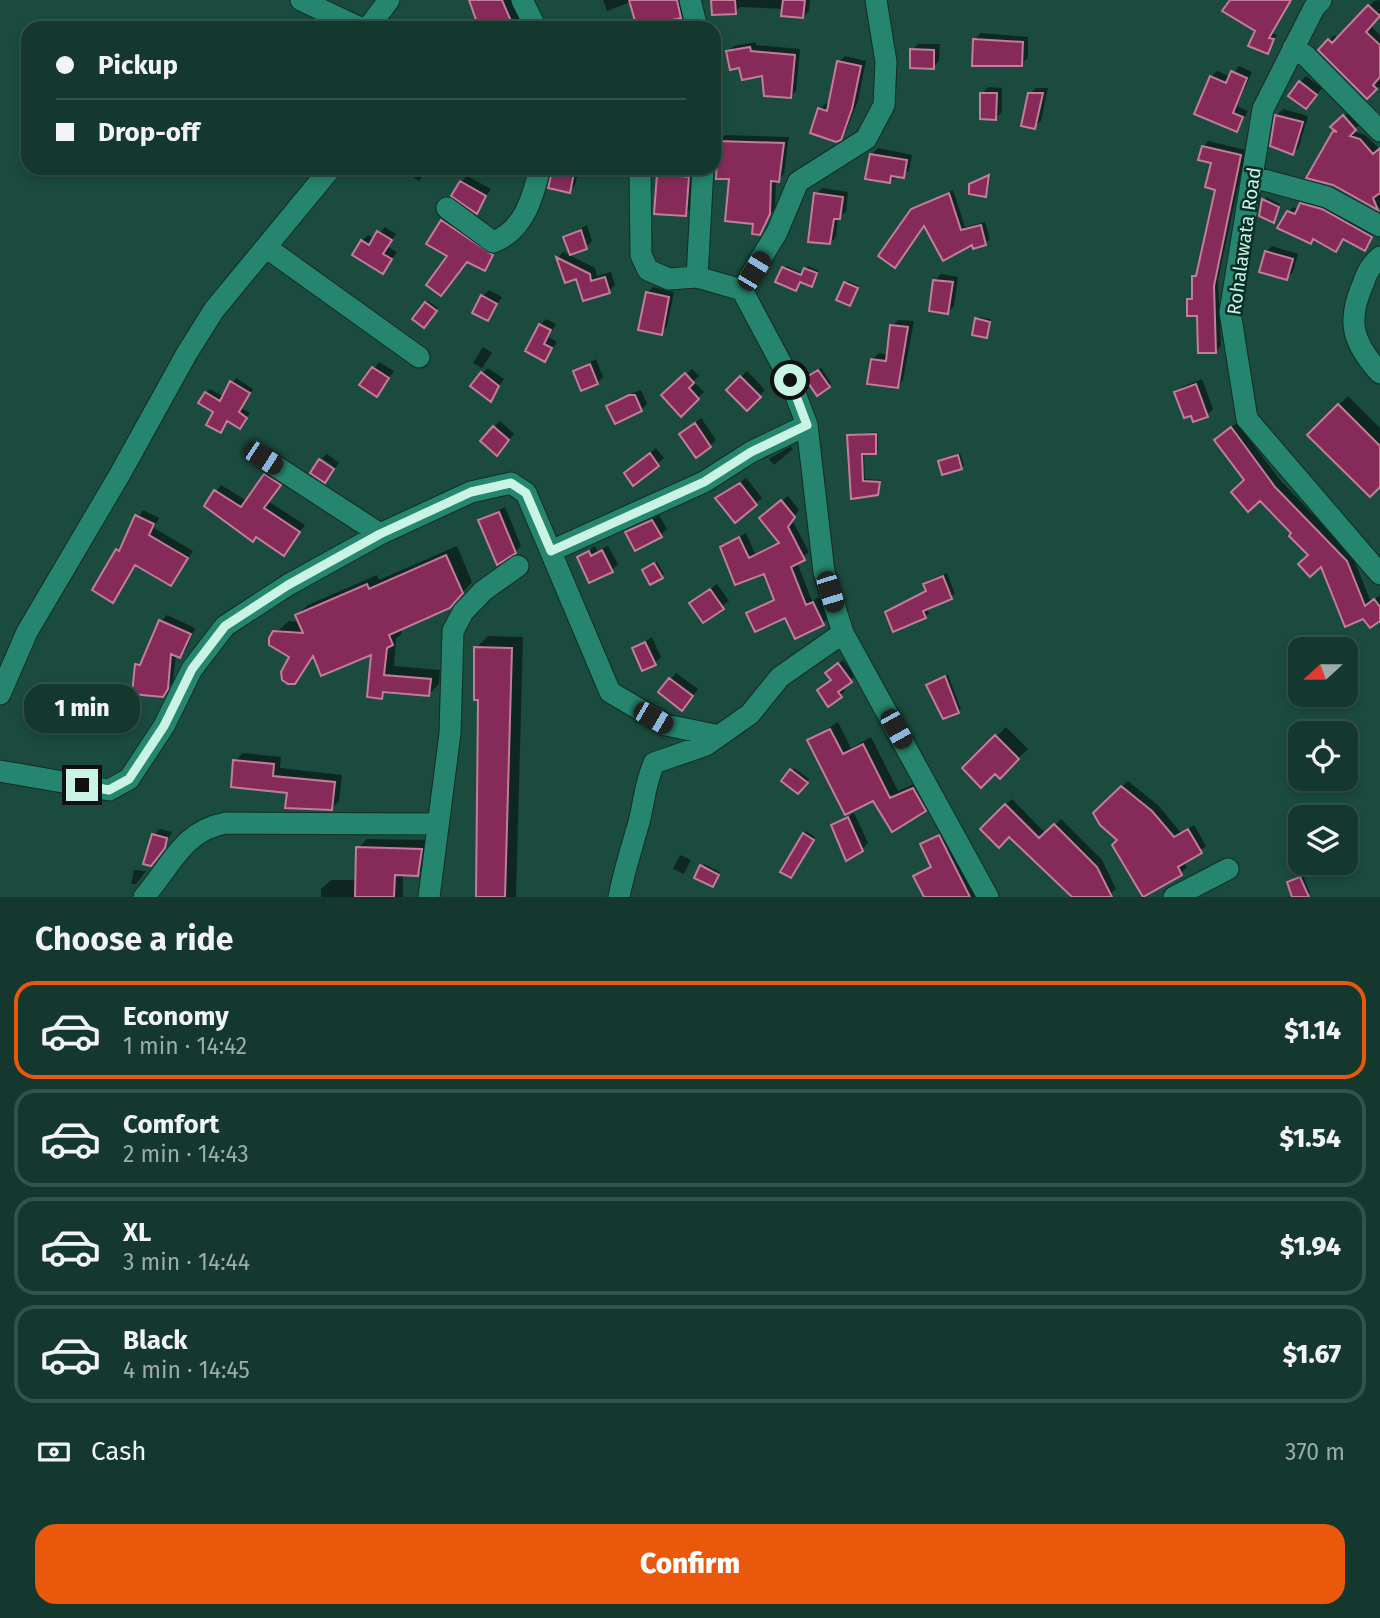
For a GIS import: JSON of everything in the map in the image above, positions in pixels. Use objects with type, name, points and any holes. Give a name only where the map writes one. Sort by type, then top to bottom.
[{"type":"street","points":[[301,0],[345,21]]},
{"type":"street","points":[[373,21],[388,0]]},
{"type":"street","points":[[522,0],[532,21]]},
{"type":"street","points":[[690,0],[695,21]]},
{"type":"street","points":[[742,290],[777,233],[798,183],[866,139],[884,105],[886,62],[876,0]]},
{"type":"street","name":"Rohalawata Road","points":[[1321,0],[1293,48],[1263,109],[1230,313],[1247,419],[1380,574]]},
{"type":"street","points":[[1293,48],[1306,57],[1380,131]]},
{"type":"street","points":[[0,694],[27,632],[120,474],[163,392],[214,310],[325,175]]},
{"type":"street","points":[[447,208],[493,242],[506,237],[531,205],[538,175]]},
{"type":"street","points":[[640,175],[641,255],[648,270],[669,279],[697,277],[742,290],[790,380],[807,425],[824,572],[843,634],[988,897]]},
{"type":"street","points":[[697,277],[703,175]]},
{"type":"street","points":[[1253,177],[1327,197],[1380,226]]},
{"type":"street","points":[[267,248],[419,356]]},
{"type":"street","points":[[1380,257],[1371,265],[1355,302],[1352,324],[1364,355],[1380,373]]},
{"type":"street","points":[[551,551],[704,482],[751,452],[807,425]]},
{"type":"street","points":[[263,458],[380,534]]},
{"type":"street","points":[[0,771],[109,790],[129,779],[164,726],[192,669],[225,626],[288,585],[380,534],[471,492],[511,483],[526,493],[610,692],[666,725],[715,735]]},
{"type":"street","points":[[429,897],[436,824],[450,733],[453,631],[463,612],[483,591],[518,565]]},
{"type":"street","points":[[619,897],[626,857],[639,821],[643,788],[654,763],[706,744],[715,735],[750,714],[780,677],[843,634]]},
{"type":"street","points":[[144,897],[169,869],[183,846],[194,834],[209,826],[226,823],[436,824]]},
{"type":"street","points":[[1174,897],[1228,869]]},
{"type":"building","points":[[469,0],[502,0],[511,21],[476,21]]},
{"type":"building","points":[[629,0],[677,0],[681,18],[668,21],[635,21]]},
{"type":"building","points":[[711,0],[735,0],[736,14],[712,15]]},
{"type":"building","points":[[783,0],[805,0],[803,18],[781,16]]},
{"type":"building","points":[[1230,0],[1291,0],[1269,38],[1274,39],[1268,54],[1248,46],[1255,31],[1222,11]]},
{"type":"building","points":[[1368,5],[1380,16],[1366,32],[1380,45],[1380,77],[1373,85],[1377,89],[1367,99],[1318,50],[1328,39],[1332,43]]},
{"type":"building","points":[[973,39],[1023,42],[1022,66],[972,66]]},
{"type":"building","points":[[750,47],[751,51],[795,55],[791,98],[764,96],[762,76],[742,80],[739,68],[730,70],[726,51]]},
{"type":"building","points":[[910,49],[934,50],[934,69],[910,68]]},
{"type":"building","points":[[837,61],[861,66],[852,109],[841,140],[836,142],[810,133],[818,108],[827,111]]},
{"type":"building","points":[[1231,71],[1247,78],[1233,113],[1243,117],[1237,132],[1194,114],[1210,76],[1226,83]]},
{"type":"building","points":[[1299,81],[1317,95],[1306,109],[1288,96]]},
{"type":"building","points":[[980,93],[997,93],[996,120],[980,119]]},
{"type":"building","points":[[1028,93],[1043,93],[1035,129],[1021,126]]},
{"type":"building","points":[[1275,115],[1303,122],[1293,155],[1270,146]]},
{"type":"building","points":[[1343,115],[1356,130],[1350,136],[1360,139],[1373,154],[1380,148],[1380,193],[1373,198],[1378,210],[1333,185],[1306,178],[1333,131],[1337,132],[1330,127]]},
{"type":"building","points":[[721,141],[784,143],[779,182],[771,181],[770,214],[760,235],[752,234],[753,224],[725,221],[729,179],[716,179],[716,175],[721,175]]},
{"type":"building","points":[[1202,146],[1241,155],[1214,286],[1216,353],[1198,353],[1197,316],[1187,316],[1187,299],[1192,299],[1192,276],[1196,276],[1215,190],[1205,187],[1211,163],[1198,160]]},
{"type":"building","points":[[870,154],[907,160],[904,178],[891,176],[890,183],[865,179]]},
{"type":"building","points":[[551,175],[574,175],[570,193],[548,188]]},
{"type":"building","points":[[657,175],[689,177],[686,216],[654,214]]},
{"type":"building","points":[[989,175],[986,197],[969,194],[969,184]]},
{"type":"building","points":[[460,181],[486,196],[477,214],[451,196]]},
{"type":"building","points":[[814,193],[843,197],[840,219],[834,219],[830,244],[808,242]]},
{"type":"building","points":[[949,193],[961,230],[981,225],[986,245],[973,249],[972,245],[943,261],[924,226],[895,268],[878,256],[911,209]]},
{"type":"building","points":[[1262,199],[1279,207],[1274,223],[1259,216]]},
{"type":"building","points":[[1300,203],[1322,209],[1372,237],[1365,251],[1343,239],[1336,252],[1313,239],[1311,244],[1277,228],[1287,211],[1295,214]]},
{"type":"building","points":[[441,220],[493,255],[485,271],[467,262],[441,296],[426,285],[447,256],[426,244]]},
{"type":"building","points":[[581,230],[587,249],[570,255],[563,237]]},
{"type":"building","points":[[377,231],[392,240],[383,254],[392,259],[383,274],[352,255],[361,240],[369,245]]},
{"type":"building","points":[[1265,251],[1293,259],[1287,280],[1259,272]]},
{"type":"building","points":[[556,257],[590,274],[591,281],[605,277],[610,293],[583,301],[576,279],[565,283]]},
{"type":"building","points":[[782,267],[801,275],[804,268],[817,273],[812,287],[800,282],[796,291],[775,282]]},
{"type":"building","points":[[933,280],[953,282],[948,314],[929,311]]},
{"type":"building","points":[[844,282],[858,288],[850,306],[836,300]]},
{"type":"building","points":[[646,292],[669,297],[662,335],[638,330]]},
{"type":"building","points":[[481,295],[497,304],[488,321],[472,313]]},
{"type":"building","points":[[425,302],[437,311],[424,328],[412,319]]},
{"type":"building","points":[[975,318],[990,322],[987,338],[972,335]]},
{"type":"building","points":[[539,324],[551,330],[544,344],[552,348],[545,362],[525,351]]},
{"type":"building","points":[[890,325],[908,327],[898,388],[867,384],[871,359],[886,361]]},
{"type":"building","points":[[590,364],[598,384],[581,391],[573,371]]},
{"type":"building","points":[[372,367],[389,378],[377,397],[359,385]]},
{"type":"building","points":[[818,370],[830,387],[817,396],[805,378]]},
{"type":"building","points":[[481,372],[499,386],[491,402],[470,386]]},
{"type":"building","points":[[685,373],[694,383],[689,388],[699,399],[681,417],[661,395]]},
{"type":"building","points":[[740,376],[761,397],[747,411],[726,390]]},
{"type":"building","points":[[230,381],[250,393],[239,412],[247,418],[240,429],[227,421],[221,433],[206,425],[213,412],[198,403],[205,392],[220,401]]},
{"type":"building","points":[[1196,384],[1208,417],[1193,422],[1191,416],[1184,418],[1174,392]]},
{"type":"building","points":[[629,395],[635,395],[642,411],[615,424],[606,406]]},
{"type":"building","points":[[1338,404],[1380,446],[1380,487],[1370,497],[1307,435]]},
{"type":"building","points":[[695,423],[711,447],[696,458],[679,434]]},
{"type":"building","points":[[493,426],[509,440],[497,456],[480,441]]},
{"type":"building","points":[[1231,427],[1275,487],[1347,561],[1365,606],[1374,599],[1380,607],[1380,621],[1370,628],[1363,619],[1345,627],[1321,567],[1310,577],[1298,564],[1308,555],[1289,536],[1291,533],[1260,501],[1248,512],[1231,492],[1244,480],[1214,440]]},
{"type":"building","points":[[876,434],[876,454],[862,454],[863,481],[880,482],[878,495],[851,499],[847,435]]},
{"type":"building","points":[[650,453],[659,466],[633,486],[624,473]]},
{"type":"building","points":[[958,455],[962,469],[942,475],[938,461]]},
{"type":"building","points":[[319,459],[334,469],[325,483],[310,473]]},
{"type":"building","points":[[264,474],[281,485],[264,508],[300,532],[284,556],[256,537],[253,542],[204,506],[214,490],[241,507]]},
{"type":"building","points":[[740,483],[757,505],[735,523],[715,498]]},
{"type":"building","points":[[781,500],[795,517],[788,527],[805,560],[791,567],[806,605],[813,602],[824,625],[795,639],[785,618],[755,632],[746,613],[774,600],[764,574],[735,585],[720,547],[739,537],[749,558],[779,543],[759,518]]},
{"type":"building","points":[[499,512],[516,553],[497,565],[478,520]]},
{"type":"building","points":[[135,515],[154,524],[149,535],[188,558],[171,586],[135,565],[113,603],[92,590],[116,549],[119,551]]},
{"type":"building","points":[[652,520],[662,537],[635,551],[625,532]]},
{"type":"building","points":[[602,550],[613,572],[589,583],[577,557],[589,551],[591,556]]},
{"type":"building","points":[[446,555],[463,593],[450,608],[389,635],[393,645],[387,648],[384,675],[431,679],[429,696],[383,692],[382,699],[367,697],[371,655],[321,676],[313,656],[295,684],[282,680],[281,672],[289,657],[269,645],[273,631],[303,633],[295,615],[367,584],[369,589]]},
{"type":"building","points":[[654,563],[663,578],[650,585],[642,570]]},
{"type":"building","points":[[943,576],[952,599],[923,611],[926,618],[893,632],[885,612],[926,591],[923,584]]},
{"type":"building","points":[[710,589],[724,609],[703,623],[689,603]]},
{"type":"building","points":[[159,620],[191,634],[180,658],[171,654],[168,689],[163,697],[132,694],[135,664],[140,665]]},
{"type":"building","points":[[645,642],[656,665],[642,671],[632,648]]},
{"type":"building","points":[[474,647],[512,648],[505,897],[476,897],[478,700],[474,700]]},
{"type":"building","points":[[838,663],[852,682],[838,692],[842,697],[828,707],[817,690],[831,680],[825,673]]},
{"type":"building","points":[[945,676],[959,713],[943,719],[926,685]]},
{"type":"building","points":[[669,678],[693,696],[682,711],[658,692]]},
{"type":"building","points":[[830,729],[843,754],[863,744],[890,798],[913,788],[926,811],[892,832],[873,801],[845,815],[807,740]]},
{"type":"building","points":[[995,735],[1019,759],[1000,779],[995,774],[981,788],[962,768]]},
{"type":"building","points":[[233,760],[274,764],[273,776],[335,782],[332,810],[285,808],[287,793],[231,787]]},
{"type":"building","points":[[790,769],[808,783],[798,794],[781,781]]},
{"type":"building","points":[[1121,786],[1152,811],[1174,837],[1188,829],[1202,853],[1178,867],[1182,875],[1143,897],[1112,845],[1117,840],[1100,825],[1093,813]]},
{"type":"building","points":[[1005,804],[1039,838],[1054,824],[1097,867],[1112,897],[1072,897],[1009,837],[999,848],[980,829]]},
{"type":"building","points":[[848,817],[863,851],[846,861],[831,825]]},
{"type":"building","points":[[803,833],[814,840],[791,878],[780,872]]},
{"type":"building","points":[[152,834],[167,838],[165,848],[151,866],[143,864]]},
{"type":"building","points":[[939,835],[970,897],[924,897],[913,876],[931,867],[920,844]]},
{"type":"building","points":[[356,847],[422,849],[418,876],[395,875],[394,897],[355,897]]},
{"type":"building","points":[[700,865],[719,875],[713,887],[694,878]]},
{"type":"building","points":[[1300,877],[1309,897],[1292,897],[1287,882]]},
{"type":"route","points":[[82,785],[109,790],[129,779],[164,726],[192,669],[225,626],[288,585],[380,534],[471,492],[511,483],[526,493],[551,551],[704,482],[751,452],[807,425],[790,380]]}]
